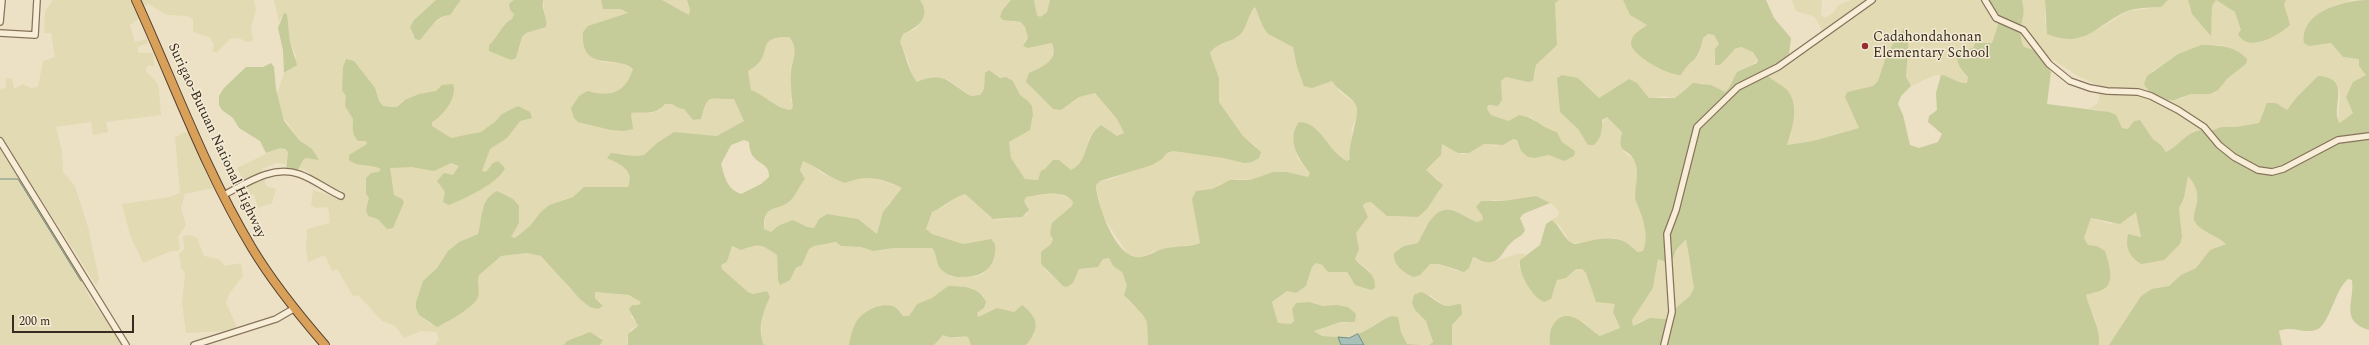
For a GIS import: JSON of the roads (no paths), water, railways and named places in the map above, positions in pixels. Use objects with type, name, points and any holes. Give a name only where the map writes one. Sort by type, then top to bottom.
[{"type":"highway","name":"Surigao-Butuan National Highway","points":[[136,0],[224,194],[252,248],[295,308],[325,345]]},
{"type":"street","points":[[0,22],[2,0]]},
{"type":"street","points":[[0,34],[35,35],[37,0]]},
{"type":"street","points":[[1664,345],[1672,312],[1667,234],[1676,210],[1697,127],[1738,87],[1778,68],[1872,0]]},
{"type":"street","points":[[1985,0],[1996,18],[2023,30],[2049,64],[2070,80],[2090,88],[2106,91],[2138,92],[2151,96],[2204,127],[2219,145],[2234,157],[2258,170],[2272,172],[2283,169],[2338,140],[2369,136]]},
{"type":"street","points":[[0,141],[126,345]]},
{"type":"street","points":[[224,194],[265,174],[285,171],[299,174],[341,196]]},
{"type":"street","points":[[194,345],[276,319],[295,308]]},
{"type":"water","points":[[1358,334],[1364,345],[1341,345],[1338,337],[1349,338]]},
{"type":"waterway","points":[[0,179],[18,179],[81,281]]},
{"type":"place","name":"Cadahondahonan Elementary School","points":[[1865,46]]}]
